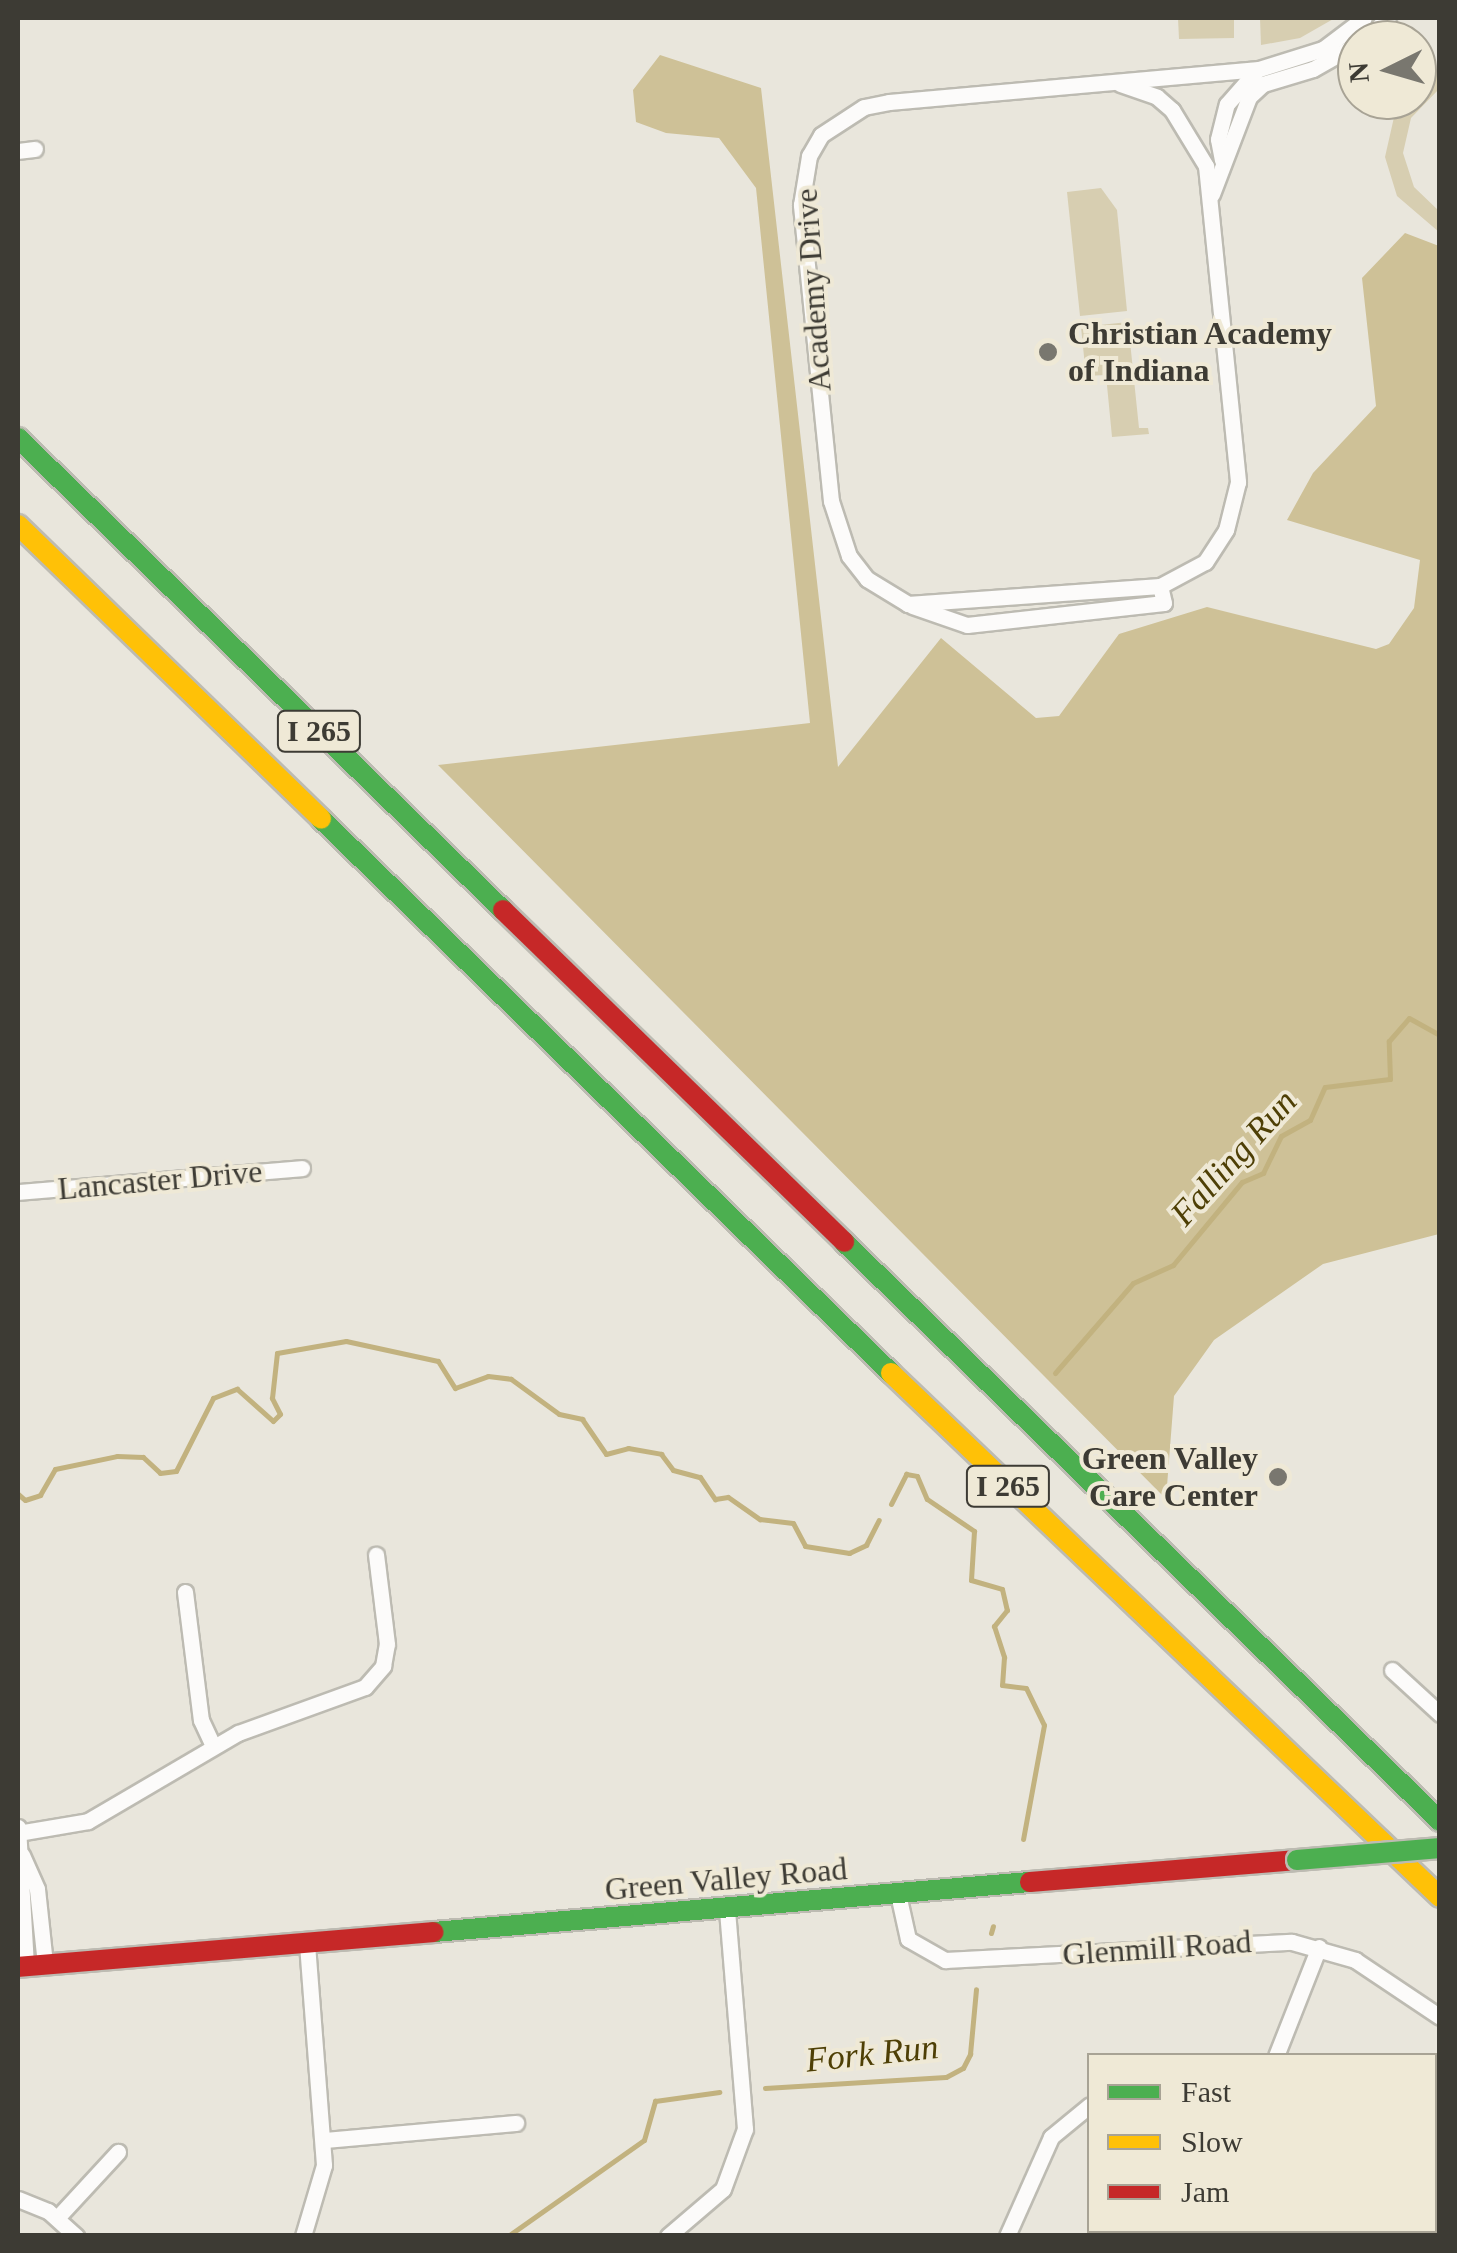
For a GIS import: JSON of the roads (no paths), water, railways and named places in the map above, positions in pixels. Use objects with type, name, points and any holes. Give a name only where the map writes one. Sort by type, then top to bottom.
[{"type":"main road","name":"I 265","points":[[18,438],[1440,1820]]},
{"type":"main road","name":"I 265","points":[[18,525],[1254,1726],[1440,1897]]},
{"type":"main road","name":"Green Valley Road","points":[[30,1966],[1440,1848]]},
{"type":"street","name":"Academy Drive","points":[[1160,586],[1164,603],[968,624],[908,604],[867,580],[837,530],[801,205],[809,156],[821,135],[864,107],[1259,69],[1323,49],[1364,18]]},
{"type":"street","points":[[1210,203],[1240,110],[1263,84],[1313,69],[1337,55]]},
{"type":"street","points":[[1222,163],[1218,140],[1232,95],[1259,69]]},
{"type":"street","points":[[908,604],[1160,586],[1204,562],[1226,530],[1238,482],[1210,203],[1196,144],[1157,97],[1120,84]]},
{"type":"street","points":[[1196,144],[1210,148],[1218,140]]},
{"type":"street","points":[[18,150],[35,149]]},
{"type":"street","name":"Lancaster Drive","points":[[18,1192],[302,1168]]},
{"type":"street","points":[[30,1966],[37,1890],[20,1852],[18,1830],[103,1814],[213,1746],[375,1678],[387,1644],[376,1555]]},
{"type":"street","points":[[185,1592],[201,1720],[213,1746]]},
{"type":"street","points":[[1392,1670],[1440,1714]]},
{"type":"street","name":"Glenmill Road","points":[[898,1894],[908,1939],[945,1960],[1258,1940],[1320,1948],[1392,1981],[1440,2017]]},
{"type":"street","points":[[668,2236],[723,2189],[745,2129],[727,1909]]},
{"type":"street","points":[[304,2236],[320,2190],[324,2140],[306,1944]]},
{"type":"street","points":[[1277,2053],[1320,1948]]},
{"type":"street","points":[[1007,2236],[1051,2137],[1087,2107]]},
{"type":"street","points":[[324,2140],[516,2124]]},
{"type":"street","points":[[57,2218],[118,2152]]},
{"type":"street","points":[[18,2199],[57,2218],[76,2236]]},
{"type":"waterway","name":"Falling Run","points":[[1055,1373],[1133,1283],[1173,1265],[1242,1182],[1263,1173],[1281,1136],[1310,1120],[1325,1087],[1390,1079],[1389,1041],[1409,1018],[1440,1035]]},
{"type":"waterway","name":"Falling Run","points":[[18,1494],[25,1500],[40,1495],[55,1469],[117,1456],[143,1457],[160,1473],[176,1471],[213,1398],[237,1389],[273,1421],[280,1414],[272,1398],[277,1353],[346,1341],[438,1361],[455,1388],[488,1376],[511,1379],[559,1414],[582,1419],[606,1454],[628,1448],[661,1454],[673,1470],[700,1477],[715,1499],[728,1497],[760,1519],[793,1523],[805,1546],[849,1553],[866,1545],[879,1520]]},
{"type":"waterway","name":"Fork Run","points":[[891,1504],[906,1474],[917,1476],[927,1499],[974,1531],[971,1580],[1002,1589],[1007,1610],[994,1626],[1004,1657],[1002,1685],[1026,1688],[1044,1725],[1023,1839]]},
{"type":"waterway","name":"Fork Run","points":[[991,1933],[993,1926]]},
{"type":"waterway","name":"Fork Run","points":[[765,2088],[946,2077],[963,2068],[970,2054],[976,1989]]},
{"type":"waterway","name":"Fork Run","points":[[508,2236],[644,2140],[655,2101],[719,2092]]},
{"type":"place","name":"Christian Academy of Indiana","points":[[1048,352]]},
{"type":"place","name":"Green Valley Care Center","points":[[1278,1477]]}]
